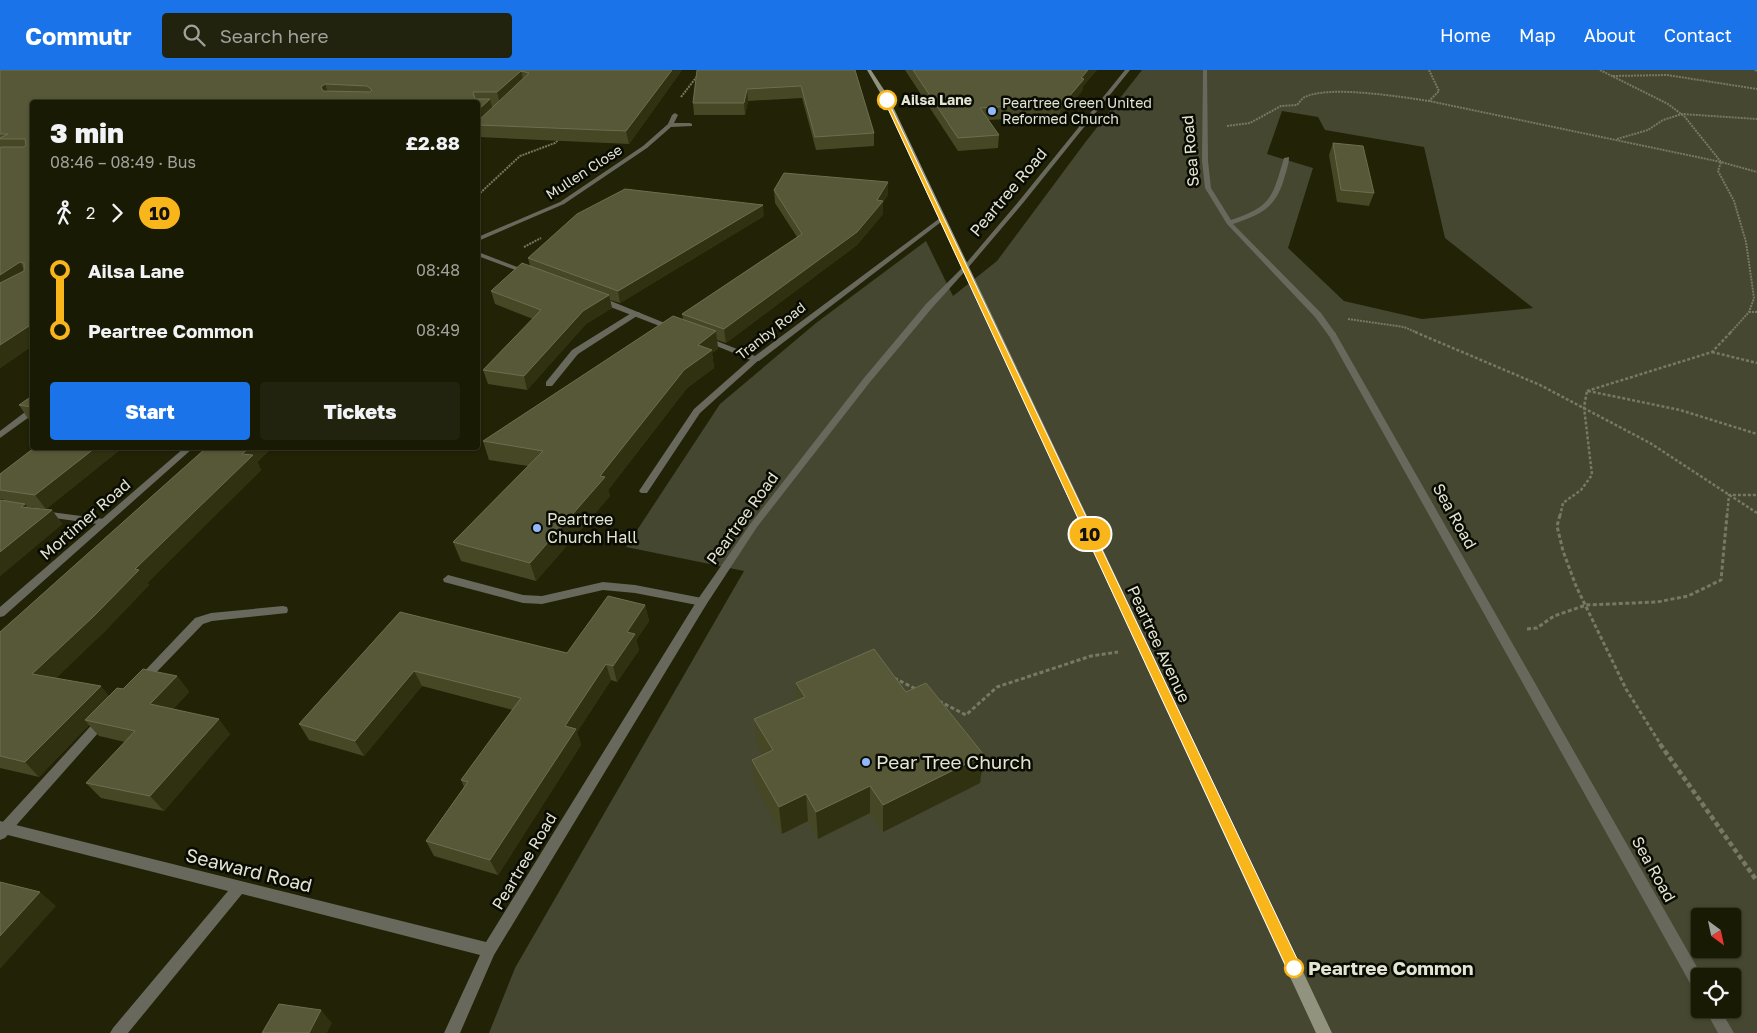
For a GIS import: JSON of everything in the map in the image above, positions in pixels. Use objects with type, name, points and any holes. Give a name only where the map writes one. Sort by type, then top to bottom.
[{"type":"street","name":"Peartree Avenue","points":[[869,70],[885,96],[1324,1033]]},
{"type":"street","name":"Peartree Road","points":[[452,1033],[489,950],[702,602],[754,525],[867,380],[929,306],[965,268],[1128,70]]},
{"type":"street","name":"Sea Road","points":[[1205,70],[1204,129],[1208,188],[1229,223],[1318,315],[1332,334],[1691,971]]},
{"type":"street","name":"Mullen Close","points":[[480,238],[562,203],[645,146],[670,125],[675,115]]},
{"type":"street","points":[[670,125],[690,125]]},
{"type":"street","points":[[1229,223],[1261,212],[1275,198],[1287,158]]},
{"type":"street","name":"Tranby Road","points":[[644,491],[697,411],[756,359],[942,219]]},
{"type":"street","points":[[480,255],[539,277]]},
{"type":"street","points":[[592,297],[682,331]]},
{"type":"street","points":[[548,384],[575,352],[636,314]]},
{"type":"street","points":[[701,338],[756,359]]},
{"type":"street","points":[[0,435],[30,412]]},
{"type":"street","name":"Mortimer Road","points":[[0,613],[187,450]]},
{"type":"street","points":[[28,512],[104,522]]},
{"type":"street","points":[[448,579],[523,599],[542,600],[603,586],[702,602]]},
{"type":"street","points":[[132,691],[199,621],[211,617],[283,610]]},
{"type":"street","points":[[2,830],[111,712]]},
{"type":"street","name":"Seaward Road","points":[[2,830],[240,887],[489,950]]},
{"type":"street","points":[[118,1033],[240,887]]},
{"type":"street","points":[[1717,1018],[1726,1033]]},
{"type":"path","points":[[675,115],[670,111],[702,70]]},
{"type":"path","points":[[1429,70],[1439,91],[1429,102]]},
{"type":"path","points":[[1600,70],[1668,104],[1682,114],[1721,162]]},
{"type":"path","points":[[1660,71],[1757,89]]},
{"type":"path","points":[[1612,76],[1628,72]]},
{"type":"path","points":[[1204,129],[1250,123],[1281,106],[1297,105],[1304,97],[1348,92],[1429,102],[1616,139],[1721,162],[1757,172]]},
{"type":"path","points":[[1616,139],[1648,130],[1663,120],[1682,114],[1757,119]]},
{"type":"path","points":[[480,193],[520,156],[555,143],[562,136]]},
{"type":"path","points":[[1587,391],[1712,352],[1749,312],[1754,298],[1746,242],[1734,202],[1718,171],[1721,162]]},
{"type":"path","points":[[497,262],[546,236]]},
{"type":"path","points":[[1749,312],[1757,312]]},
{"type":"path","points":[[1318,315],[1404,327],[1540,385],[1650,443],[1757,513]]},
{"type":"path","points":[[1712,352],[1757,364]]},
{"type":"path","points":[[1587,391],[1584,407],[1592,475],[1581,490],[1563,502],[1557,526],[1576,586],[1626,688],[1658,741],[1757,881]]},
{"type":"path","points":[[1587,391],[1680,410],[1757,434]]},
{"type":"path","points":[[1729,495],[1757,495]]},
{"type":"path","points":[[1499,630],[1537,628],[1554,616],[1586,605],[1657,602],[1688,596],[1721,580],[1729,495]]},
{"type":"path","points":[[930,697],[966,715],[997,687],[1090,656],[1144,648]]},
{"type":"path","points":[[886,674],[922,692]]},
{"type":"green space","points":[[1142,70],[1757,70],[1757,1033],[489,1033],[515,968],[744,571],[626,547],[720,404],[816,323],[926,241],[953,296],[997,261]],"holes":[[[1282,111],[1318,117],[1325,130],[1424,147],[1445,238],[1533,308],[1422,319],[1344,301],[1288,248],[1313,168],[1267,154]]]},
{"type":"building","points":[[0,70],[672,70],[626,131],[480,125],[480,119],[529,73],[521,71],[497,92],[473,92],[475,99],[490,99],[480,108],[480,100],[30,100],[30,325],[0,345],[0,283],[24,271],[24,263],[20,262],[0,275],[0,147],[24,147],[26,145],[25,139],[0,139],[8,134],[0,134]],"holes":[[[325,84],[367,86],[372,90],[370,92],[323,91],[321,87]]]},
{"type":"building","points":[[697,70],[855,70],[874,133],[815,137],[801,86],[747,89],[744,103],[693,103]]},
{"type":"building","points":[[913,70],[1088,70],[1081,78],[1084,79],[1061,106],[1047,104],[980,108],[999,135],[958,138]]},
{"type":"building","points":[[1333,143],[1363,146],[1374,193],[1341,190]]},
{"type":"building","points":[[784,173],[888,182],[877,200],[883,201],[857,232],[724,329],[682,314],[802,234],[774,190]]},
{"type":"building","points":[[625,189],[763,205],[618,291],[528,258],[577,214]]},
{"type":"building","points":[[522,263],[609,295],[583,311],[524,376],[483,370],[541,310],[491,291]]},
{"type":"building","points":[[673,316],[716,331],[698,345],[712,350],[684,370],[600,476],[605,477],[530,563],[453,542],[543,451],[483,441]]},
{"type":"building","points":[[30,397],[30,407],[19,405]]},
{"type":"building","points":[[31,450],[92,450],[35,495],[0,490],[0,474]]},
{"type":"building","points":[[204,450],[247,450],[242,454],[253,455],[135,569],[139,570],[94,616],[32,674],[101,686],[25,762],[0,756],[0,632]]},
{"type":"building","points":[[0,500],[25,504],[21,507],[52,510],[0,552]]},
{"type":"building","points":[[608,596],[645,605],[627,632],[635,634],[613,666],[606,664],[565,726],[576,729],[490,860],[426,841],[468,782],[461,780],[521,698],[414,671],[355,741],[299,724],[400,612],[567,653]]},
{"type":"building","name":"Pear Tree Church","points":[[874,649],[906,692],[926,683],[984,755],[883,805],[870,786],[816,812],[806,794],[779,807],[752,760],[773,750],[754,719],[805,697],[796,683]]},
{"type":"building","points":[[143,669],[177,676],[150,704],[219,719],[150,796],[86,783],[135,731],[85,720],[117,688],[123,689]]},
{"type":"building","points":[[0,882],[40,892],[0,936]]},
{"type":"building","points":[[279,1004],[321,1010],[309,1033],[262,1033]]},
{"type":"bus line","name":"10","points":[[887,100],[914,162],[1294,968]]},
{"type":"place","name":"Ailsa Lane","points":[[887,100]]},
{"type":"place","name":"Peartree Green United Reformed Church","points":[[992,111]]},
{"type":"place","name":"Peartree Church Hall","points":[[537,528]]},
{"type":"place","name":"Pear Tree Church","points":[[866,762]]},
{"type":"place","name":"Peartree Common","points":[[1294,968]]}]
